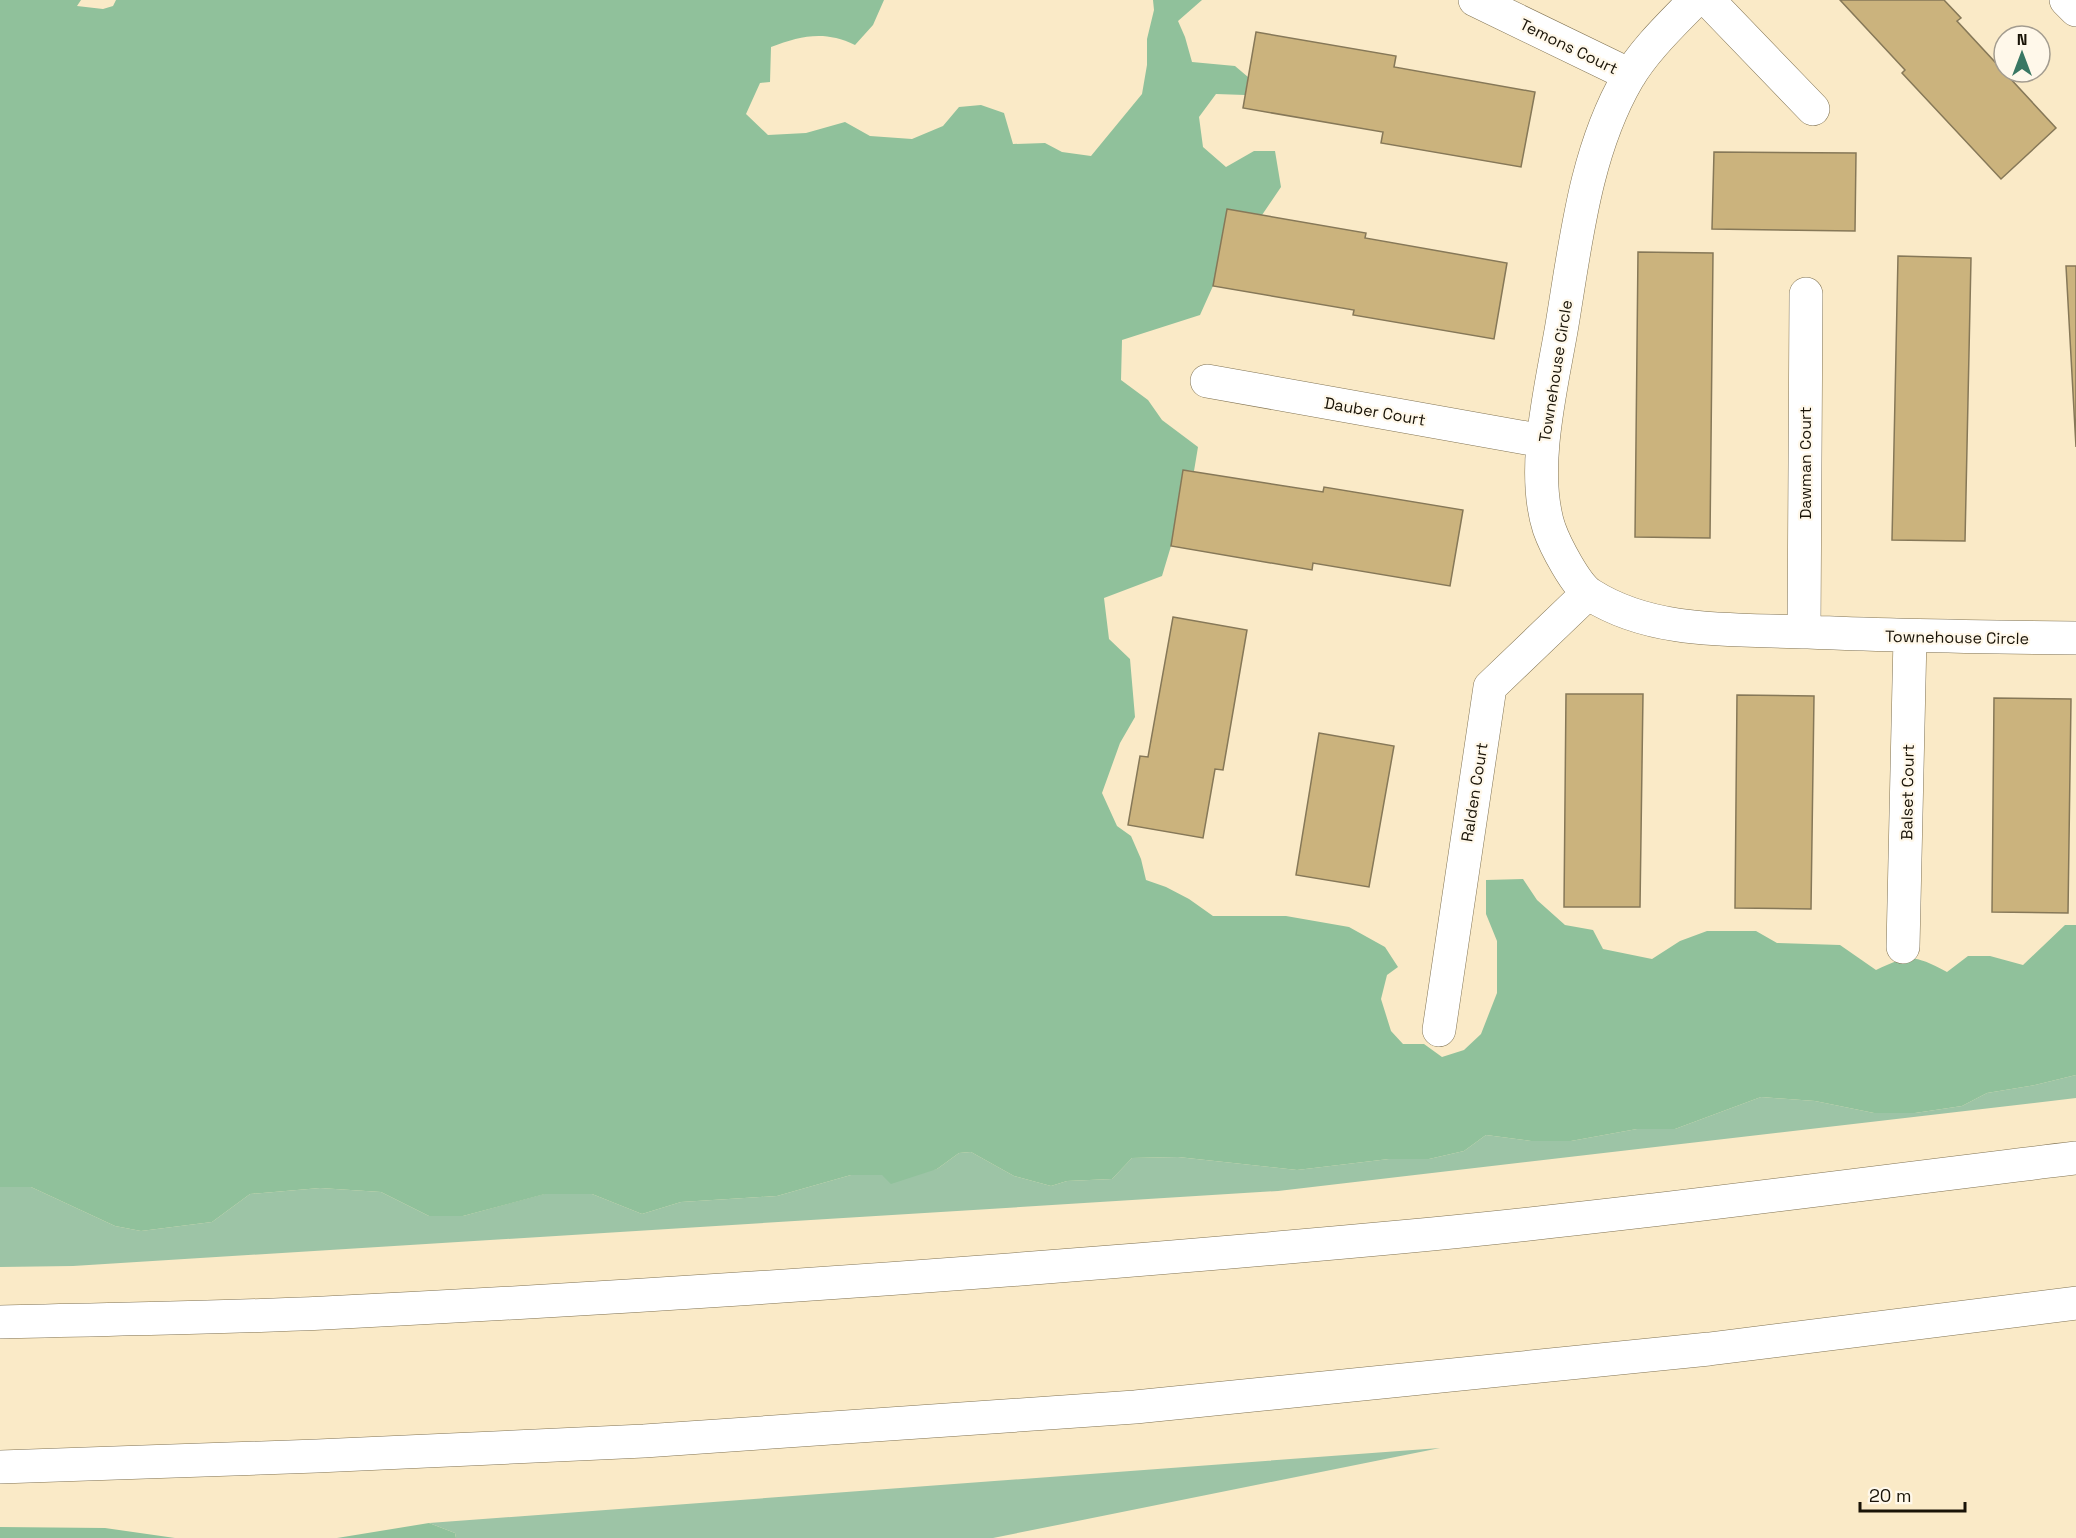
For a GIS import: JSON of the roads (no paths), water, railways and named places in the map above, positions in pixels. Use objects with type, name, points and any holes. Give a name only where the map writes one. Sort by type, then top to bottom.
[{"type":"main road","name":"Temons Court","points":[[1475,0],[1630,75]]},
{"type":"main road","name":"Townehouse Circle","points":[[1695,0],[1658,39],[1630,75],[1607,118],[1591,170],[1578,232],[1543,441],[1543,496],[1549,527],[1564,560],[1587,594],[1623,613],[1669,624],[1716,629],[1910,637],[2076,638]]},
{"type":"main road","points":[[1708,0],[1813,109]]},
{"type":"main road","points":[[2066,0],[2076,10]]},
{"type":"main road","name":"Dawman Court","points":[[1804,632],[1806,294]]},
{"type":"main road","name":"Dauber Court","points":[[1207,381],[1543,441]]},
{"type":"main road","name":"Ralden Court","points":[[1438,1030],[1490,687],[1587,594]]},
{"type":"main road","name":"Balset Court","points":[[1903,946],[1910,637]]},
{"type":"main road","points":[[0,1322],[354,1311],[640,1296],[978,1272],[1416,1235],[1681,1206],[2076,1158]]},
{"type":"main road","points":[[0,1467],[329,1456],[644,1441],[1135,1407],[1697,1350],[2076,1303]]}]
